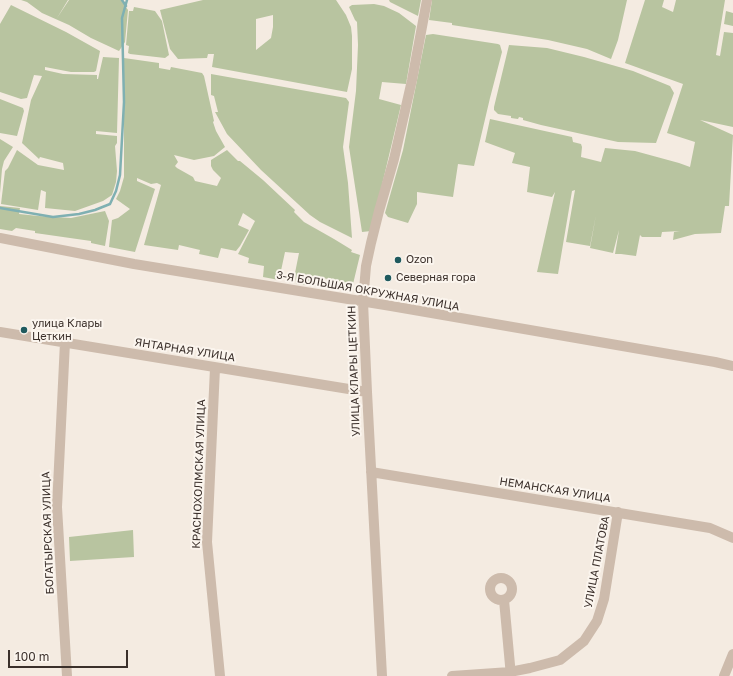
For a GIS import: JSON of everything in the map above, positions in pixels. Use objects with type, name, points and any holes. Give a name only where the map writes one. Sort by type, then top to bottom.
[{"type":"street","name":"УЛИЦА КЛАРЫ ЦЕТКИН","points":[[382,676],[363,302],[367,260],[394,159],[412,80],[427,0]]},
{"type":"street","name":"3-Я БОЛЬШАЯ ОКРУЖНАЯ УЛИЦА","points":[[0,238],[134,264],[733,366]]},
{"type":"street","name":"ЯНТАРНАЯ УЛИЦА","points":[[0,332],[367,392]]},
{"type":"street","name":"БОГАТЫРСКАЯ УЛИЦА","points":[[65,342],[57,507],[67,676]]},
{"type":"street","name":"КРАСНОХОЛМСКАЯ УЛИЦА","points":[[215,368],[207,542],[220,676]]},
{"type":"street","name":"НЕМАНСКАЯ УЛИЦА","points":[[371,472],[710,528],[733,538]]},
{"type":"street","name":"УЛИЦА ПЛАТОВА","points":[[452,676],[510,674],[560,660],[584,640],[597,621],[604,599],[618,512]]},
{"type":"street","points":[[504,600],[510,674]]},
{"type":"street","points":[[724,676],[733,654]]},
{"type":"green space","points":[[21,0],[68,0],[57,18],[69,0],[121,0],[128,10],[125,42],[119,51],[42,13],[27,2]]},
{"type":"green space","points":[[203,0],[336,0],[346,15],[351,27],[352,69],[347,92],[212,67],[214,54],[208,54],[207,58],[178,59],[170,49],[160,10]],"holes":[[[273,15],[271,38],[256,50],[256,19]]]},
{"type":"green space","points":[[389,0],[421,0],[418,16],[390,2]]},
{"type":"green space","points":[[432,0],[627,0],[618,40],[611,59],[587,49],[548,40],[429,20]]},
{"type":"green space","points":[[645,0],[664,0],[662,7],[673,12],[676,0],[725,0],[716,55],[720,56],[724,32],[733,33],[733,127],[700,120],[733,135],[729,206],[725,206],[721,233],[695,234],[673,240],[674,232],[680,231],[662,232],[661,237],[642,237],[640,235],[636,256],[615,254],[619,230],[613,253],[590,248],[596,215],[590,246],[566,242],[575,190],[572,191],[558,274],[537,272],[555,192],[552,197],[527,192],[530,167],[512,163],[515,153],[485,142],[490,119],[572,137],[573,142],[581,144],[581,157],[601,162],[605,148],[635,151],[690,167],[695,142],[667,133],[683,84],[625,63]]},
{"type":"green space","points":[[374,4],[384,6],[399,13],[416,26],[406,84],[382,82],[379,99],[401,105],[371,231],[362,232],[349,147],[356,91],[358,45],[357,22],[349,7],[352,5]]},
{"type":"green space","points":[[11,5],[66,32],[100,51],[96,71],[94,72],[71,72],[45,67],[45,70],[63,74],[97,75],[98,79],[103,57],[119,58],[117,133],[96,131],[96,134],[117,136],[117,143],[115,146],[117,171],[116,182],[112,195],[103,201],[75,211],[45,208],[46,192],[41,190],[38,210],[1,204],[5,171],[17,150],[38,165],[64,170],[63,163],[40,157],[39,159],[22,143],[31,100],[42,76],[34,75],[27,98],[21,99],[0,92],[0,24]]},
{"type":"green space","points":[[134,7],[155,11],[162,21],[169,55],[165,58],[128,53],[129,46],[126,45],[129,11],[133,11]]},
{"type":"green space","points":[[726,11],[733,13],[733,26],[724,24]]},
{"type":"green space","points":[[433,34],[498,44],[500,45],[502,52],[474,166],[458,164],[453,197],[417,192],[417,204],[408,223],[388,217],[385,213],[403,150],[426,35]]},
{"type":"green space","points":[[509,45],[547,48],[584,57],[633,71],[670,86],[674,93],[656,143],[618,142],[541,125],[523,120],[523,118],[519,117],[518,119],[511,118],[511,116],[498,114],[494,110],[494,107]]},
{"type":"green space","points":[[124,58],[159,63],[159,68],[170,70],[171,67],[202,73],[204,76],[213,122],[225,147],[214,156],[194,160],[174,155],[178,162],[175,166],[193,177],[195,181],[217,186],[221,178],[213,170],[211,160],[227,150],[238,161],[240,161],[263,180],[295,210],[294,212],[304,222],[352,250],[351,252],[360,255],[353,284],[323,278],[320,286],[296,284],[295,273],[299,253],[285,252],[279,280],[263,277],[264,266],[248,263],[249,258],[238,254],[255,221],[243,213],[238,225],[249,230],[236,251],[221,248],[218,258],[199,254],[200,250],[179,245],[178,250],[144,245],[161,185],[157,183],[151,184],[137,178],[137,181],[155,189],[135,252],[109,247],[112,220],[118,218],[130,209],[116,199],[124,177]]},
{"type":"green space","points":[[211,74],[346,98],[349,102],[343,147],[348,183],[352,238],[320,222],[310,215],[261,170],[227,134],[215,112],[218,112],[214,96],[211,95]]},
{"type":"green space","points":[[0,99],[23,108],[24,111],[17,136],[0,133]]},
{"type":"green space","points":[[0,139],[13,147],[4,161],[0,193]]},
{"type":"green space","points":[[0,206],[20,208],[19,214],[71,218],[105,211],[109,221],[105,246],[91,243],[91,241],[35,233],[35,231],[16,228],[12,231],[0,229]]},
{"type":"green space","points":[[133,530],[134,557],[70,561],[69,537]]},
{"type":"waterway","points":[[122,0],[126,6]]},
{"type":"waterway","points":[[0,208],[53,217],[79,214],[110,204],[116,191],[120,175],[124,102],[122,18],[127,0]]},
{"type":"place","name":"Ozon","points":[[398,260]]},
{"type":"place","name":"Северная гора","points":[[388,278]]},
{"type":"place","name":"улица Клары Цеткин","points":[[24,330]]}]
